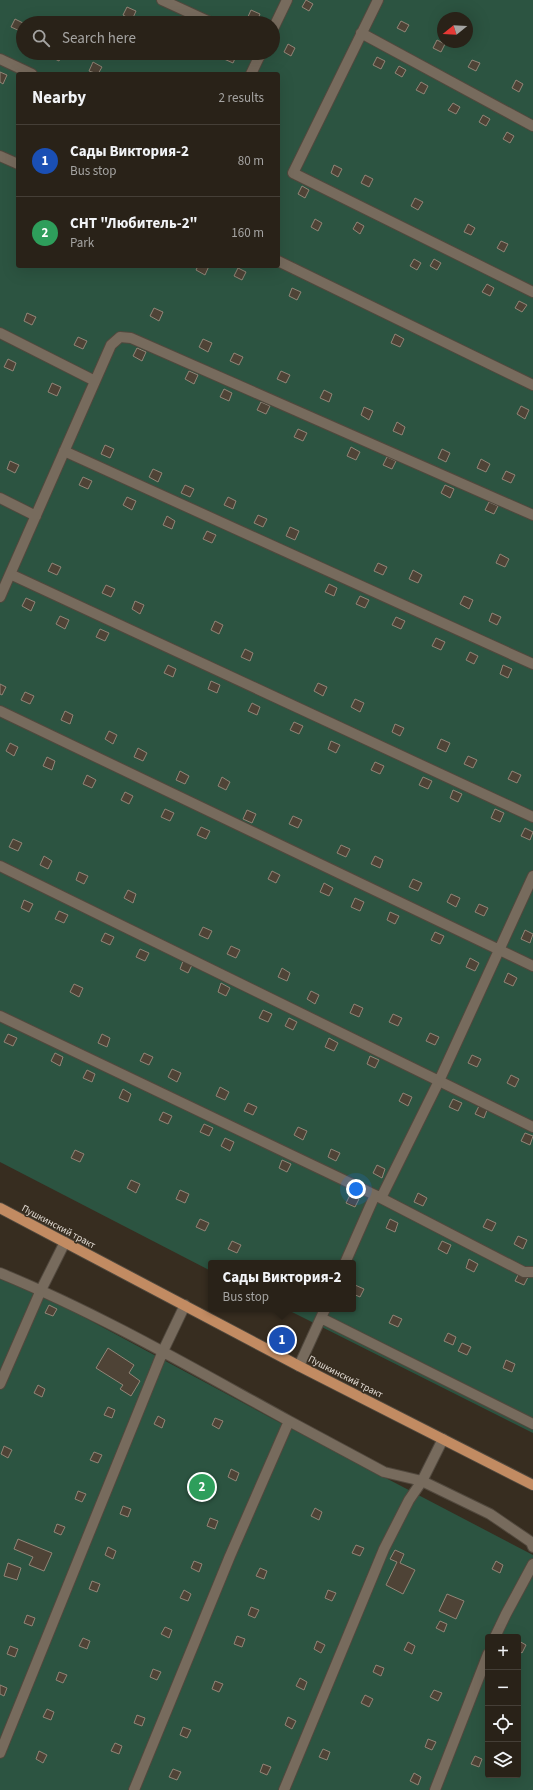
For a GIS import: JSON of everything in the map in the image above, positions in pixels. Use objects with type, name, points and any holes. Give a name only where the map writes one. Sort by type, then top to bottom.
[{"type":"main road","name":"Пушкинский тракт","points":[[0,1208],[299,1366],[533,1485]]},
{"type":"lane","points":[[162,0],[197,16]]},
{"type":"lane","points":[[279,16],[287,0]]},
{"type":"lane","points":[[378,0],[293,173],[533,292]]},
{"type":"lane","points":[[361,33],[533,126]]},
{"type":"lane","points":[[0,59],[28,72]]},
{"type":"lane","points":[[252,72],[258,60]]},
{"type":"lane","points":[[0,156],[16,163]]},
{"type":"lane","points":[[280,262],[533,385]]},
{"type":"lane","points":[[0,333],[95,381]]},
{"type":"lane","points":[[0,597],[111,345],[120,337],[131,338],[533,514]]},
{"type":"lane","points":[[64,451],[533,664]]},
{"type":"lane","points":[[0,498],[36,516]]},
{"type":"lane","points":[[10,574],[533,817]]},
{"type":"lane","points":[[0,711],[533,966]]},
{"type":"lane","points":[[0,866],[533,1128]]},
{"type":"lane","points":[[346,1260],[439,1081],[533,876]]},
{"type":"lane","points":[[0,1016],[378,1197],[524,1272],[533,1272]]},
{"type":"lane","points":[[0,1384],[41,1290],[64,1242]]},
{"type":"lane","points":[[0,1273],[41,1290],[163,1351],[384,1472],[422,1481],[490,1514],[531,1542],[533,1547]]},
{"type":"lane","points":[[0,1753],[163,1351],[185,1305]]},
{"type":"lane","points":[[299,1366],[323,1314],[533,1424]]},
{"type":"lane","points":[[134,1790],[230,1556],[289,1421]]},
{"type":"lane","points":[[284,1790],[384,1549],[409,1500],[422,1481],[442,1439]]},
{"type":"lane","points":[[497,1634],[506,1614],[533,1564]]},
{"type":"lane","points":[[435,1790],[485,1662]]},
{"type":"green space","points":[[0,0],[533,0],[533,1433],[292,1312],[356,1312],[356,1260],[208,1260],[208,1269],[0,1162]]},
{"type":"green space","points":[[0,1272],[273,1419],[533,1555],[533,1790],[0,1790]]},
{"type":"building","points":[[306,0],[313,4],[309,11],[302,7]]},
{"type":"building","points":[[127,7],[136,11],[134,16],[123,15]]},
{"type":"building","points":[[251,10],[260,14],[259,16],[248,16]]},
{"type":"building","points":[[15,19],[16,20],[16,29],[11,27]]},
{"type":"building","points":[[401,21],[409,25],[405,32],[397,28]]},
{"type":"building","points":[[437,40],[437,48],[443,48],[441,52],[433,48]]},
{"type":"building","points":[[288,44],[295,48],[291,56],[284,52]]},
{"type":"building","points":[[377,57],[385,61],[381,69],[373,65]]},
{"type":"building","points":[[226,60],[234,60],[233,63]]},
{"type":"building","points":[[472,60],[480,63],[476,71],[468,67]]},
{"type":"building","points":[[93,62],[102,67],[99,72],[89,71]]},
{"type":"building","points":[[399,66],[406,70],[402,77],[395,73]]},
{"type":"building","points":[[0,72],[7,75],[3,84],[0,82]]},
{"type":"building","points":[[516,80],[523,84],[519,92],[512,88]]},
{"type":"building","points":[[421,82],[428,86],[424,94],[416,90]]},
{"type":"building","points":[[453,103],[460,107],[456,114],[448,110]]},
{"type":"building","points":[[483,115],[490,119],[486,126],[479,122]]},
{"type":"building","points":[[507,132],[514,136],[510,143],[503,139]]},
{"type":"building","points":[[334,165],[342,169],[338,177],[331,173]]},
{"type":"building","points":[[365,175],[373,179],[369,187],[361,183]]},
{"type":"building","points":[[302,186],[309,190],[305,198],[298,194]]},
{"type":"building","points":[[415,198],[423,202],[418,210],[411,206]]},
{"type":"building","points":[[315,219],[322,223],[318,231],[311,227]]},
{"type":"building","points":[[357,222],[364,226],[360,234],[353,229]]},
{"type":"building","points":[[468,224],[475,228],[471,235],[464,232]]},
{"type":"building","points":[[501,241],[508,244],[504,252],[497,248]]},
{"type":"building","points":[[414,259],[421,263],[417,270],[410,266]]},
{"type":"building","points":[[434,259],[441,263],[437,270],[430,266]]},
{"type":"building","points":[[197,268],[208,268],[205,275],[196,270]]},
{"type":"building","points":[[238,268],[246,272],[242,280],[234,276]]},
{"type":"building","points":[[487,284],[494,288],[490,296],[482,292]]},
{"type":"building","points":[[292,288],[301,292],[297,300],[289,296]]},
{"type":"building","points":[[519,301],[527,305],[522,312],[515,308]]},
{"type":"building","points":[[154,308],[163,312],[159,321],[150,316]]},
{"type":"building","points":[[27,313],[36,317],[32,325],[24,321]]},
{"type":"building","points":[[395,334],[404,339],[400,347],[391,343]]},
{"type":"building","points":[[78,337],[87,341],[83,349],[74,345]]},
{"type":"building","points":[[203,339],[212,343],[208,352],[199,347]]},
{"type":"building","points":[[137,348],[146,352],[142,361],[133,356]]},
{"type":"building","points":[[234,353],[243,357],[239,365],[230,361]]},
{"type":"building","points":[[8,359],[16,363],[13,371],[4,367]]},
{"type":"building","points":[[189,371],[198,375],[194,384],[185,379]]},
{"type":"building","points":[[281,371],[290,375],[286,383],[277,379]]},
{"type":"building","points":[[52,383],[61,387],[57,396],[48,392]]},
{"type":"building","points":[[224,389],[232,393],[229,401],[220,397]]},
{"type":"building","points":[[324,390],[332,394],[329,402],[320,398]]},
{"type":"building","points":[[261,402],[270,406],[266,414],[257,410]]},
{"type":"building","points":[[521,406],[529,410],[525,419],[517,414]]},
{"type":"building","points":[[364,407],[373,411],[369,420],[361,415]]},
{"type":"building","points":[[397,422],[405,427],[402,435],[393,431]]},
{"type":"building","points":[[298,429],[307,433],[303,441],[294,437]]},
{"type":"building","points":[[105,445],[114,449],[110,458],[101,454]]},
{"type":"building","points":[[351,447],[360,452],[356,460],[347,456]]},
{"type":"building","points":[[442,449],[450,453],[446,462],[438,458]]},
{"type":"building","points":[[387,457],[396,461],[392,469],[383,465]]},
{"type":"building","points":[[481,459],[490,464],[486,472],[477,468]]},
{"type":"building","points":[[10,461],[19,465],[15,473],[7,469]]},
{"type":"building","points":[[153,469],[162,473],[158,482],[149,477]]},
{"type":"building","points":[[506,471],[515,475],[511,483],[502,479]]},
{"type":"building","points":[[83,477],[92,481],[88,489],[79,485]]},
{"type":"building","points":[[185,485],[194,489],[190,497],[181,493]]},
{"type":"building","points":[[445,485],[454,489],[450,498],[441,493]]},
{"type":"building","points":[[127,497],[136,501],[132,510],[123,505]]},
{"type":"building","points":[[228,497],[236,501],[233,509],[224,505]]},
{"type":"building","points":[[489,502],[498,506],[494,514],[485,510]]},
{"type":"building","points":[[258,515],[267,519],[263,527],[254,523]]},
{"type":"building","points":[[167,516],[175,521],[172,529],[163,525]]},
{"type":"building","points":[[290,527],[299,531],[295,540],[286,536]]},
{"type":"building","points":[[207,531],[216,535],[212,543],[203,539]]},
{"type":"building","points":[[500,554],[509,559],[505,567],[496,563]]},
{"type":"building","points":[[52,563],[61,567],[57,575],[48,571]]},
{"type":"building","points":[[378,563],[387,567],[383,575],[374,571]]},
{"type":"building","points":[[413,570],[422,575],[418,583],[409,579]]},
{"type":"building","points":[[329,584],[337,588],[334,596],[325,592]]},
{"type":"building","points":[[106,585],[115,589],[111,597],[102,593]]},
{"type":"building","points":[[360,596],[369,600],[365,608],[356,604]]},
{"type":"building","points":[[464,596],[473,600],[469,609],[460,604]]},
{"type":"building","points":[[26,598],[35,602],[31,611],[22,606]]},
{"type":"building","points":[[135,601],[144,605],[140,614],[132,609]]},
{"type":"building","points":[[492,613],[501,617],[497,625],[489,621]]},
{"type":"building","points":[[60,616],[69,620],[65,629],[56,624]]},
{"type":"building","points":[[396,617],[405,621],[401,629],[392,625]]},
{"type":"building","points":[[215,621],[223,625],[219,634],[211,630]]},
{"type":"building","points":[[100,629],[109,633],[105,641],[96,637]]},
{"type":"building","points":[[436,638],[445,642],[441,650],[432,646]]},
{"type":"building","points":[[245,649],[253,653],[250,661],[241,657]]},
{"type":"building","points":[[470,652],[478,656],[474,664],[466,660]]},
{"type":"building","points":[[168,665],[176,669],[173,677],[164,673]]},
{"type":"building","points":[[503,665],[512,669],[508,678],[500,674]]},
{"type":"building","points":[[211,681],[220,685],[217,693],[208,689]]},
{"type":"building","points":[[318,683],[327,687],[323,696],[314,691]]},
{"type":"building","points":[[0,684],[6,687],[2,695],[0,694]]},
{"type":"building","points":[[25,692],[34,696],[30,704],[21,700]]},
{"type":"building","points":[[355,699],[364,703],[360,712],[351,707]]},
{"type":"building","points":[[252,703],[260,707],[257,715],[248,711]]},
{"type":"building","points":[[65,711],[73,715],[70,724],[61,720]]},
{"type":"building","points":[[294,722],[303,726],[299,734],[290,730]]},
{"type":"building","points":[[395,724],[404,728],[400,736],[392,732]]},
{"type":"building","points":[[109,731],[117,735],[113,744],[105,739]]},
{"type":"building","points":[[441,739],[450,743],[446,752],[437,748]]},
{"type":"building","points":[[331,741],[340,745],[336,753],[328,749]]},
{"type":"building","points":[[10,743],[18,747],[14,756],[6,751]]},
{"type":"building","points":[[138,748],[147,753],[143,761],[134,757]]},
{"type":"building","points":[[468,756],[477,760],[473,768],[464,764]]},
{"type":"building","points":[[47,757],[55,761],[52,770],[43,766]]},
{"type":"building","points":[[375,762],[384,766],[380,774],[371,770]]},
{"type":"building","points":[[180,771],[189,776],[185,784],[176,780]]},
{"type":"building","points":[[512,771],[521,775],[517,783],[508,779]]},
{"type":"building","points":[[87,775],[96,780],[92,788],[83,784]]},
{"type":"building","points":[[222,777],[230,782],[226,790],[218,786]]},
{"type":"building","points":[[423,777],[432,781],[428,789],[419,785]]},
{"type":"building","points":[[453,790],[462,794],[458,802],[450,798]]},
{"type":"building","points":[[125,792],[133,796],[129,804],[121,800]]},
{"type":"building","points":[[165,809],[174,813],[170,821],[161,817]]},
{"type":"building","points":[[495,809],[504,813],[500,822],[491,818]]},
{"type":"building","points":[[247,810],[256,814],[252,823],[243,819]]},
{"type":"building","points":[[293,816],[302,820],[298,828],[289,824]]},
{"type":"building","points":[[201,827],[210,831],[206,839],[197,835]]},
{"type":"building","points":[[525,828],[533,832],[530,840],[521,836]]},
{"type":"building","points":[[13,839],[22,843],[18,851],[9,847]]},
{"type":"building","points":[[341,845],[350,849],[346,857],[337,853]]},
{"type":"building","points":[[44,856],[52,861],[48,869],[40,865]]},
{"type":"building","points":[[375,856],[383,860],[380,868],[371,864]]},
{"type":"building","points":[[272,871],[280,875],[276,883],[268,879]]},
{"type":"building","points":[[79,872],[88,876],[84,884],[76,880]]},
{"type":"building","points":[[413,879],[422,883],[418,891],[409,887]]},
{"type":"building","points":[[324,883],[333,888],[329,896],[320,892]]},
{"type":"building","points":[[128,890],[136,894],[133,903],[124,898]]},
{"type":"building","points":[[451,894],[460,898],[456,907],[447,902]]},
{"type":"building","points":[[355,898],[364,902],[360,911],[351,907]]},
{"type":"building","points":[[24,900],[33,904],[29,912],[21,908]]},
{"type":"building","points":[[479,904],[488,908],[484,916],[475,912]]},
{"type":"building","points":[[59,911],[68,915],[64,923],[55,919]]},
{"type":"building","points":[[390,912],[399,916],[395,924],[387,920]]},
{"type":"building","points":[[203,927],[212,931],[208,939],[199,935]]},
{"type":"building","points":[[525,930],[533,934],[530,943],[521,939]]},
{"type":"building","points":[[435,932],[444,936],[440,944],[431,940]]},
{"type":"building","points":[[105,933],[114,937],[110,945],[101,941]]},
{"type":"building","points":[[231,946],[240,950],[236,958],[227,954]]},
{"type":"building","points":[[140,949],[149,953],[145,961],[136,957]]},
{"type":"building","points":[[470,958],[479,963],[475,971],[466,967]]},
{"type":"building","points":[[183,961],[192,965],[188,973],[180,969]]},
{"type":"building","points":[[282,968],[290,973],[287,981],[278,977]]},
{"type":"building","points":[[508,973],[517,978],[513,986],[504,982]]},
{"type":"building","points":[[221,983],[230,988],[226,996],[218,992]]},
{"type":"building","points":[[74,984],[83,988],[79,997],[70,992]]},
{"type":"building","points":[[311,991],[319,995],[315,1004],[307,999]]},
{"type":"building","points":[[354,1004],[363,1008],[359,1017],[350,1013]]},
{"type":"building","points":[[263,1010],[272,1014],[268,1022],[259,1018]]},
{"type":"building","points":[[393,1014],[402,1018],[398,1026],[389,1022]]},
{"type":"building","points":[[289,1018],[297,1022],[293,1030],[285,1026]]},
{"type":"building","points":[[430,1033],[439,1037],[435,1045],[426,1041]]},
{"type":"building","points":[[8,1034],[17,1038],[13,1046],[4,1042]]},
{"type":"building","points":[[102,1034],[110,1038],[107,1047],[98,1043]]},
{"type":"building","points":[[329,1038],[338,1043],[334,1051],[325,1047]]},
{"type":"building","points":[[55,1053],[63,1057],[60,1066],[51,1061]]},
{"type":"building","points":[[144,1053],[153,1057],[149,1065],[140,1061]]},
{"type":"building","points":[[472,1055],[481,1059],[477,1067],[468,1063]]},
{"type":"building","points":[[370,1056],[379,1060],[375,1068],[367,1064]]},
{"type":"building","points":[[172,1069],[181,1073],[177,1082],[168,1077]]},
{"type":"building","points":[[87,1070],[95,1074],[92,1082],[83,1078]]},
{"type":"building","points":[[511,1075],[519,1079],[515,1087],[507,1083]]},
{"type":"building","points":[[220,1087],[229,1092],[225,1100],[216,1096]]},
{"type":"building","points":[[123,1089],[131,1094],[128,1102],[119,1098]]},
{"type":"building","points":[[403,1093],[412,1097],[408,1106],[399,1101]]},
{"type":"building","points":[[453,1099],[462,1103],[458,1111],[449,1107]]},
{"type":"building","points":[[248,1103],[257,1107],[253,1115],[244,1111]]},
{"type":"building","points":[[479,1106],[487,1110],[484,1118],[475,1114]]},
{"type":"building","points":[[163,1112],[172,1116],[168,1124],[159,1120]]},
{"type":"building","points":[[204,1124],[213,1128],[209,1136],[200,1132]]},
{"type":"building","points":[[298,1127],[307,1131],[303,1140],[294,1135]]},
{"type":"building","points":[[525,1133],[533,1136],[530,1145],[521,1141]]},
{"type":"building","points":[[225,1138],[234,1142],[230,1151],[221,1146]]},
{"type":"building","points":[[331,1149],[340,1153],[336,1161],[328,1157]]},
{"type":"building","points":[[75,1150],[84,1154],[80,1162],[71,1158]]},
{"type":"building","points":[[282,1160],[291,1164],[287,1172],[279,1168]]},
{"type":"building","points":[[377,1165],[385,1169],[382,1178],[373,1173]]},
{"type":"building","points":[[131,1180],[140,1184],[136,1193],[127,1188]]},
{"type":"building","points":[[180,1190],[189,1194],[185,1203],[176,1199]]},
{"type":"building","points":[[418,1193],[427,1198],[423,1206],[414,1202]]},
{"type":"building","points":[[350,1195],[359,1199],[355,1207],[346,1203]]},
{"type":"building","points":[[200,1219],[209,1223],[205,1231],[196,1227]]},
{"type":"building","points":[[390,1219],[398,1223],[395,1232],[386,1228]]},
{"type":"building","points":[[487,1219],[496,1223],[492,1231],[483,1227]]},
{"type":"building","points":[[518,1236],[527,1240],[523,1249],[514,1244]]},
{"type":"building","points":[[232,1241],[241,1245],[237,1253],[228,1249]]},
{"type":"building","points":[[442,1241],[451,1245],[447,1254],[438,1249]]},
{"type":"building","points":[[469,1259],[478,1264],[474,1272],[466,1268]]},
{"type":"building","points":[[519,1273],[528,1277],[524,1285],[515,1281]]},
{"type":"building","points":[[356,1285],[364,1289],[360,1297],[356,1295]]},
{"type":"building","points":[[49,1305],[57,1309],[53,1316],[45,1313]]},
{"type":"building","points":[[393,1315],[402,1319],[398,1327],[389,1323]]},
{"type":"building","points":[[448,1333],[456,1337],[453,1345],[444,1341]]},
{"type":"building","points":[[462,1343],[471,1347],[467,1355],[458,1351]]},
{"type":"building","points":[[108,1348],[134,1365],[129,1373],[140,1381],[131,1396],[120,1389],[123,1385],[96,1368]]},
{"type":"building","points":[[506,1360],[515,1364],[512,1372],[503,1368]]},
{"type":"building","points":[[38,1385],[45,1389],[42,1397],[34,1393]]},
{"type":"building","points":[[108,1407],[115,1410],[112,1418],[104,1415]]},
{"type":"building","points":[[158,1416],[165,1420],[162,1428],[154,1424]]},
{"type":"building","points":[[215,1418],[223,1421],[219,1429],[212,1425]]},
{"type":"building","points":[[4,1446],[12,1450],[8,1458],[1,1454]]},
{"type":"building","points":[[94,1452],[102,1455],[98,1463],[90,1460]]},
{"type":"building","points":[[231,1469],[239,1473],[236,1481],[228,1477]]},
{"type":"building","points":[[78,1491],[86,1494],[82,1502],[75,1499]]},
{"type":"building","points":[[123,1506],[131,1509],[128,1517],[120,1514]]},
{"type":"building","points":[[315,1508],[322,1512],[319,1520],[311,1516]]},
{"type":"building","points":[[210,1518],[218,1521],[215,1529],[207,1526]]},
{"type":"building","points":[[57,1524],[65,1527],[61,1535],[54,1532]]},
{"type":"building","points":[[18,1539],[52,1553],[44,1571],[29,1565],[33,1557],[14,1549]]},
{"type":"building","points":[[356,1545],[364,1548],[360,1556],[352,1553]]},
{"type":"building","points":[[108,1547],[116,1551],[113,1559],[105,1555]]},
{"type":"building","points":[[395,1550],[404,1554],[400,1563],[415,1570],[403,1594],[386,1585],[397,1562],[390,1559]]},
{"type":"building","points":[[194,1561],[202,1564],[199,1572],[191,1568]]},
{"type":"building","points":[[496,1561],[503,1565],[500,1573],[492,1569]]},
{"type":"building","points":[[8,1563],[21,1568],[17,1580],[4,1576]]},
{"type":"building","points":[[260,1568],[267,1571],[264,1579],[256,1576]]},
{"type":"building","points":[[92,1581],[100,1584],[97,1592],[89,1589]]},
{"type":"building","points":[[184,1590],[191,1594],[188,1601],[180,1598]]},
{"type":"building","points":[[328,1590],[336,1593],[332,1601],[325,1598]]},
{"type":"building","points":[[447,1594],[464,1601],[456,1619],[439,1611]]},
{"type":"building","points":[[251,1607],[259,1610],[255,1618],[248,1615]]},
{"type":"building","points":[[27,1615],[35,1618],[32,1626],[24,1623]]},
{"type":"building","points":[[440,1621],[447,1624],[444,1632],[436,1628]]},
{"type":"building","points":[[165,1627],[172,1630],[169,1638],[161,1634]]},
{"type":"building","points":[[237,1636],[245,1639],[242,1647],[234,1644]]},
{"type":"building","points":[[83,1638],[90,1641],[87,1649],[79,1646]]},
{"type":"building","points":[[317,1641],[325,1645],[321,1653],[314,1649]]},
{"type":"building","points":[[408,1642],[415,1646],[412,1654],[404,1650]]},
{"type":"building","points":[[521,1642],[526,1645],[522,1653],[521,1652]]},
{"type":"building","points":[[10,1646],[18,1649],[15,1657],[7,1654]]},
{"type":"building","points":[[376,1665],[384,1668],[381,1676],[373,1672]]},
{"type":"building","points":[[153,1669],[161,1672],[157,1680],[150,1677]]},
{"type":"building","points":[[59,1672],[67,1675],[63,1683],[56,1680]]},
{"type":"building","points":[[300,1678],[307,1682],[304,1690],[296,1686]]},
{"type":"building","points":[[215,1681],[223,1684],[219,1692],[212,1689]]},
{"type":"building","points":[[0,1685],[7,1688],[4,1696],[0,1694]]},
{"type":"building","points":[[434,1690],[442,1693],[438,1701],[430,1697]]},
{"type":"building","points":[[365,1695],[373,1699],[369,1707],[361,1703]]},
{"type":"building","points":[[47,1709],[54,1712],[51,1720],[43,1717]]},
{"type":"building","points":[[137,1715],[145,1718],[142,1726],[134,1723]]},
{"type":"building","points":[[288,1717],[296,1721],[292,1729],[285,1725]]},
{"type":"building","points":[[183,1727],[191,1730],[187,1738],[180,1735]]},
{"type":"building","points":[[428,1739],[436,1742],[432,1750],[425,1747]]},
{"type":"building","points":[[115,1743],[122,1746],[119,1754],[111,1751]]},
{"type":"building","points":[[323,1749],[330,1752],[327,1760],[319,1757]]},
{"type":"building","points":[[39,1751],[47,1755],[43,1763],[36,1759]]},
{"type":"building","points":[[475,1756],[482,1759],[479,1767],[471,1764]]},
{"type":"building","points":[[263,1764],[271,1767],[267,1775],[260,1772]]},
{"type":"building","points":[[173,1769],[181,1772],[177,1780],[169,1777]]},
{"type":"building","points":[[414,1773],[421,1777],[418,1785],[410,1781]]},
{"type":"place","name":"Сады Виктория-2","points":[[282,1340]]},
{"type":"place","name":"СНТ \"Любитель-2\"","points":[[202,1487]]}]
